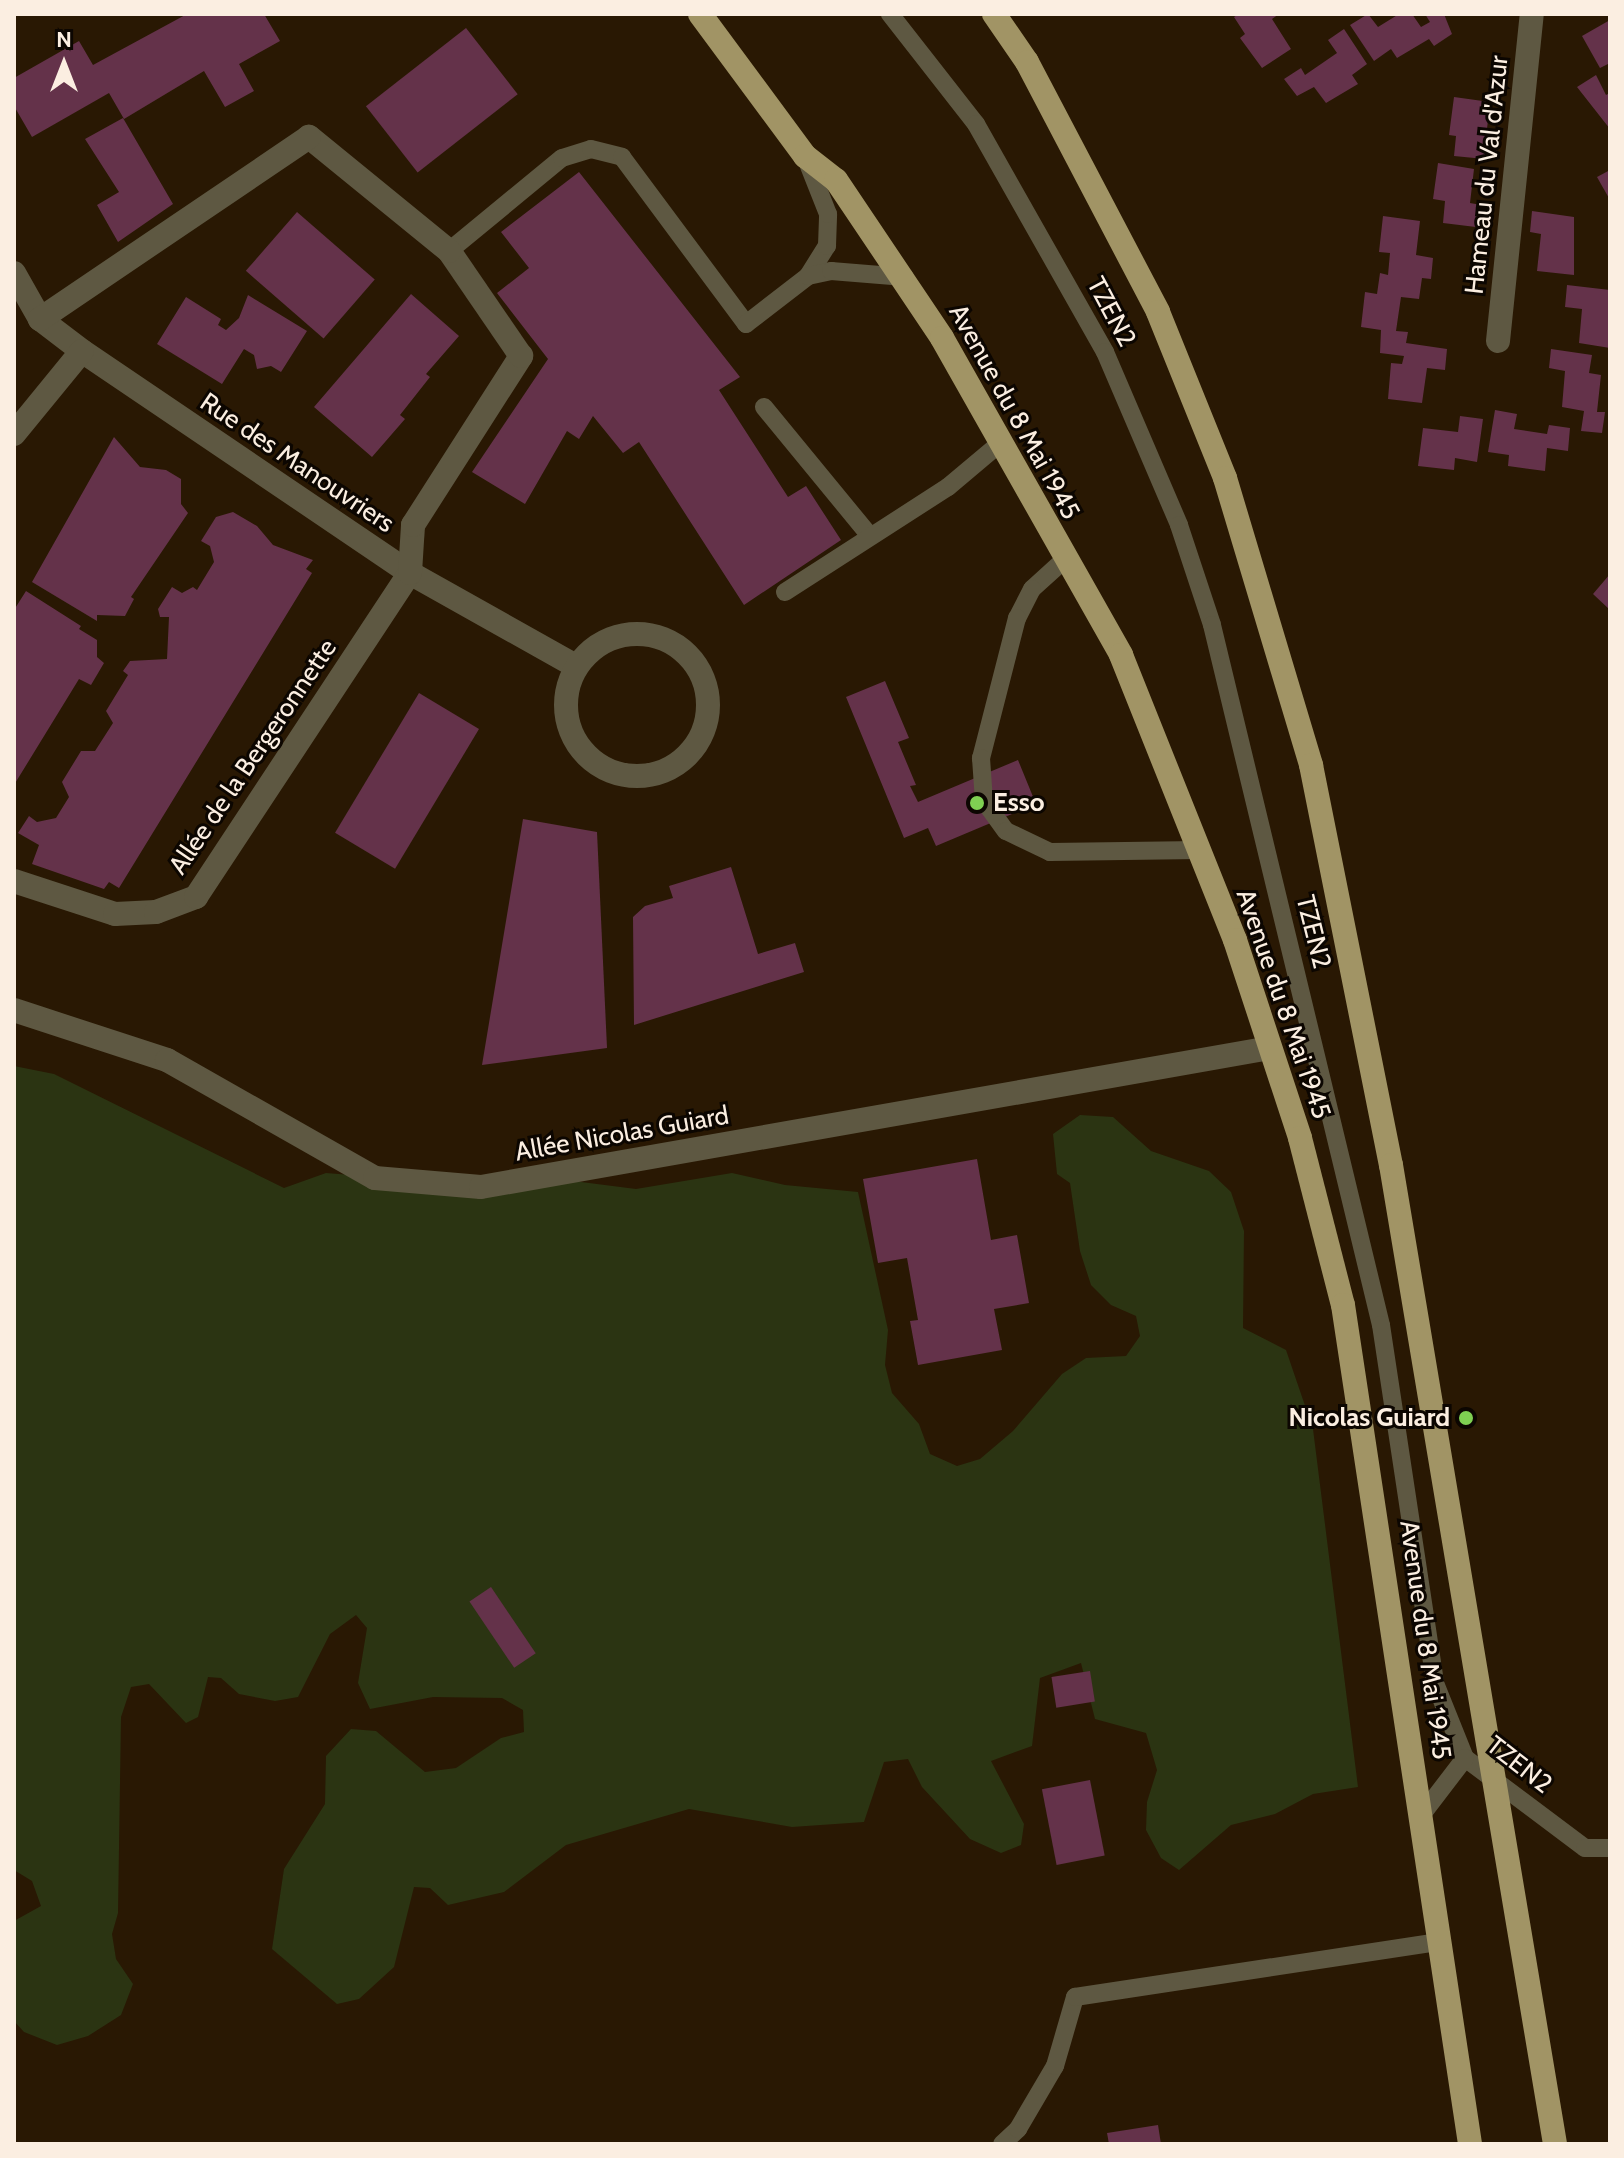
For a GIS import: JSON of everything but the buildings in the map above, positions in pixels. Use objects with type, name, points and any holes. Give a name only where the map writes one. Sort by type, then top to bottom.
[{"type":"main road","name":"Avenue du 8 Mai 1945","points":[[700,14],[805,156],[836,180],[905,277],[1135,687],[1199,850],[1270,1048],[1343,1305],[1423,1813],[1470,2144]]},
{"type":"main road","name":"Avenue du 8 Mai 1945","points":[[994,14],[1027,62],[1132,256],[1194,397],[1267,605],[1311,765],[1366,1027],[1555,2144]]},
{"type":"street","name":"Hameau du Val d'Azur","points":[[1498,341],[1532,14]]},
{"type":"street","points":[[40,319],[309,137],[449,251],[521,356],[413,525],[410,573]]},
{"type":"street","name":"Rue des Manouvriers","points":[[14,273],[40,319],[82,351],[410,573],[576,666]]},
{"type":"street","points":[[14,434],[82,351]]},
{"type":"street","name":"Allée de la Bergeronnette","points":[[14,881],[115,914],[156,912],[196,897],[410,573]]},
{"type":"street","points":[[631,633],[665,638],[692,658],[707,688],[708,710],[693,751],[664,772],[640,775],[628,776],[595,763],[572,735],[567,712],[565,700],[576,666],[600,643],[631,633]]},
{"type":"street","name":"Allée Nicolas Guiard","points":[[14,1010],[167,1060],[375,1178],[481,1187],[1270,1048]]},
{"type":"lane","name":"TZEN2","points":[[890,14],[976,124],[1105,352],[1179,525],[1212,625],[1381,1325],[1435,1683],[1465,1758],[1585,1848],[1610,1848]]},
{"type":"lane","points":[[449,251],[562,158],[591,149],[622,157],[746,324],[808,276],[827,246],[828,214],[805,156]]},
{"type":"lane","points":[[808,276],[831,271],[905,277]]},
{"type":"lane","points":[[764,407],[870,536]]},
{"type":"lane","points":[[785,592],[948,487],[999,444]]},
{"type":"lane","points":[[1064,560],[1032,589],[1017,618],[981,758],[984,801],[1006,831],[1050,852],[1199,850]]},
{"type":"lane","points":[[1423,1813],[1465,1758]]},
{"type":"lane","points":[[1002,2144],[1018,2129],[1055,2066],[1075,1997],[1439,1942]]},
{"type":"green space","points":[[14,1066],[54,1074],[284,1188],[326,1173],[388,1178],[550,1178],[636,1189],[732,1173],[785,1185],[858,1192],[888,1330],[885,1365],[892,1393],[919,1424],[930,1454],[957,1466],[980,1459],[1013,1431],[1062,1374],[1086,1358],[1126,1356],[1140,1336],[1136,1316],[1111,1305],[1091,1285],[1080,1251],[1070,1183],[1057,1174],[1053,1134],[1080,1115],[1113,1117],[1151,1151],[1209,1171],[1231,1192],[1244,1231],[1243,1328],[1286,1350],[1313,1429],[1358,1787],[1313,1794],[1275,1814],[1231,1825],[1179,1870],[1161,1858],[1146,1830],[1147,1802],[1157,1770],[1146,1733],[1095,1719],[1081,1663],[1040,1678],[1032,1746],[991,1761],[1024,1824],[1021,1845],[1001,1853],[970,1839],[922,1787],[908,1759],[884,1762],[864,1822],[792,1827],[689,1809],[566,1845],[504,1892],[448,1905],[430,1888],[414,1887],[394,1967],[359,1999],[337,2004],[272,1949],[284,1869],[325,1804],[326,1756],[351,1729],[376,1731],[425,1772],[456,1768],[501,1738],[524,1732],[523,1710],[502,1698],[433,1697],[370,1709],[358,1683],[367,1628],[356,1615],[330,1634],[298,1697],[275,1701],[239,1694],[221,1678],[208,1677],[198,1717],[186,1723],[149,1684],[131,1687],[121,1717],[118,1913],[112,1934],[116,1959],[133,1984],[121,2015],[88,2036],[57,2045],[24,2032],[14,2021],[14,1921],[41,1906],[32,1881],[14,1870]]},
{"type":"place","name":"Esso","points":[[977,803]]},
{"type":"place","name":"Nicolas Guiard","points":[[1466,1418]]}]
